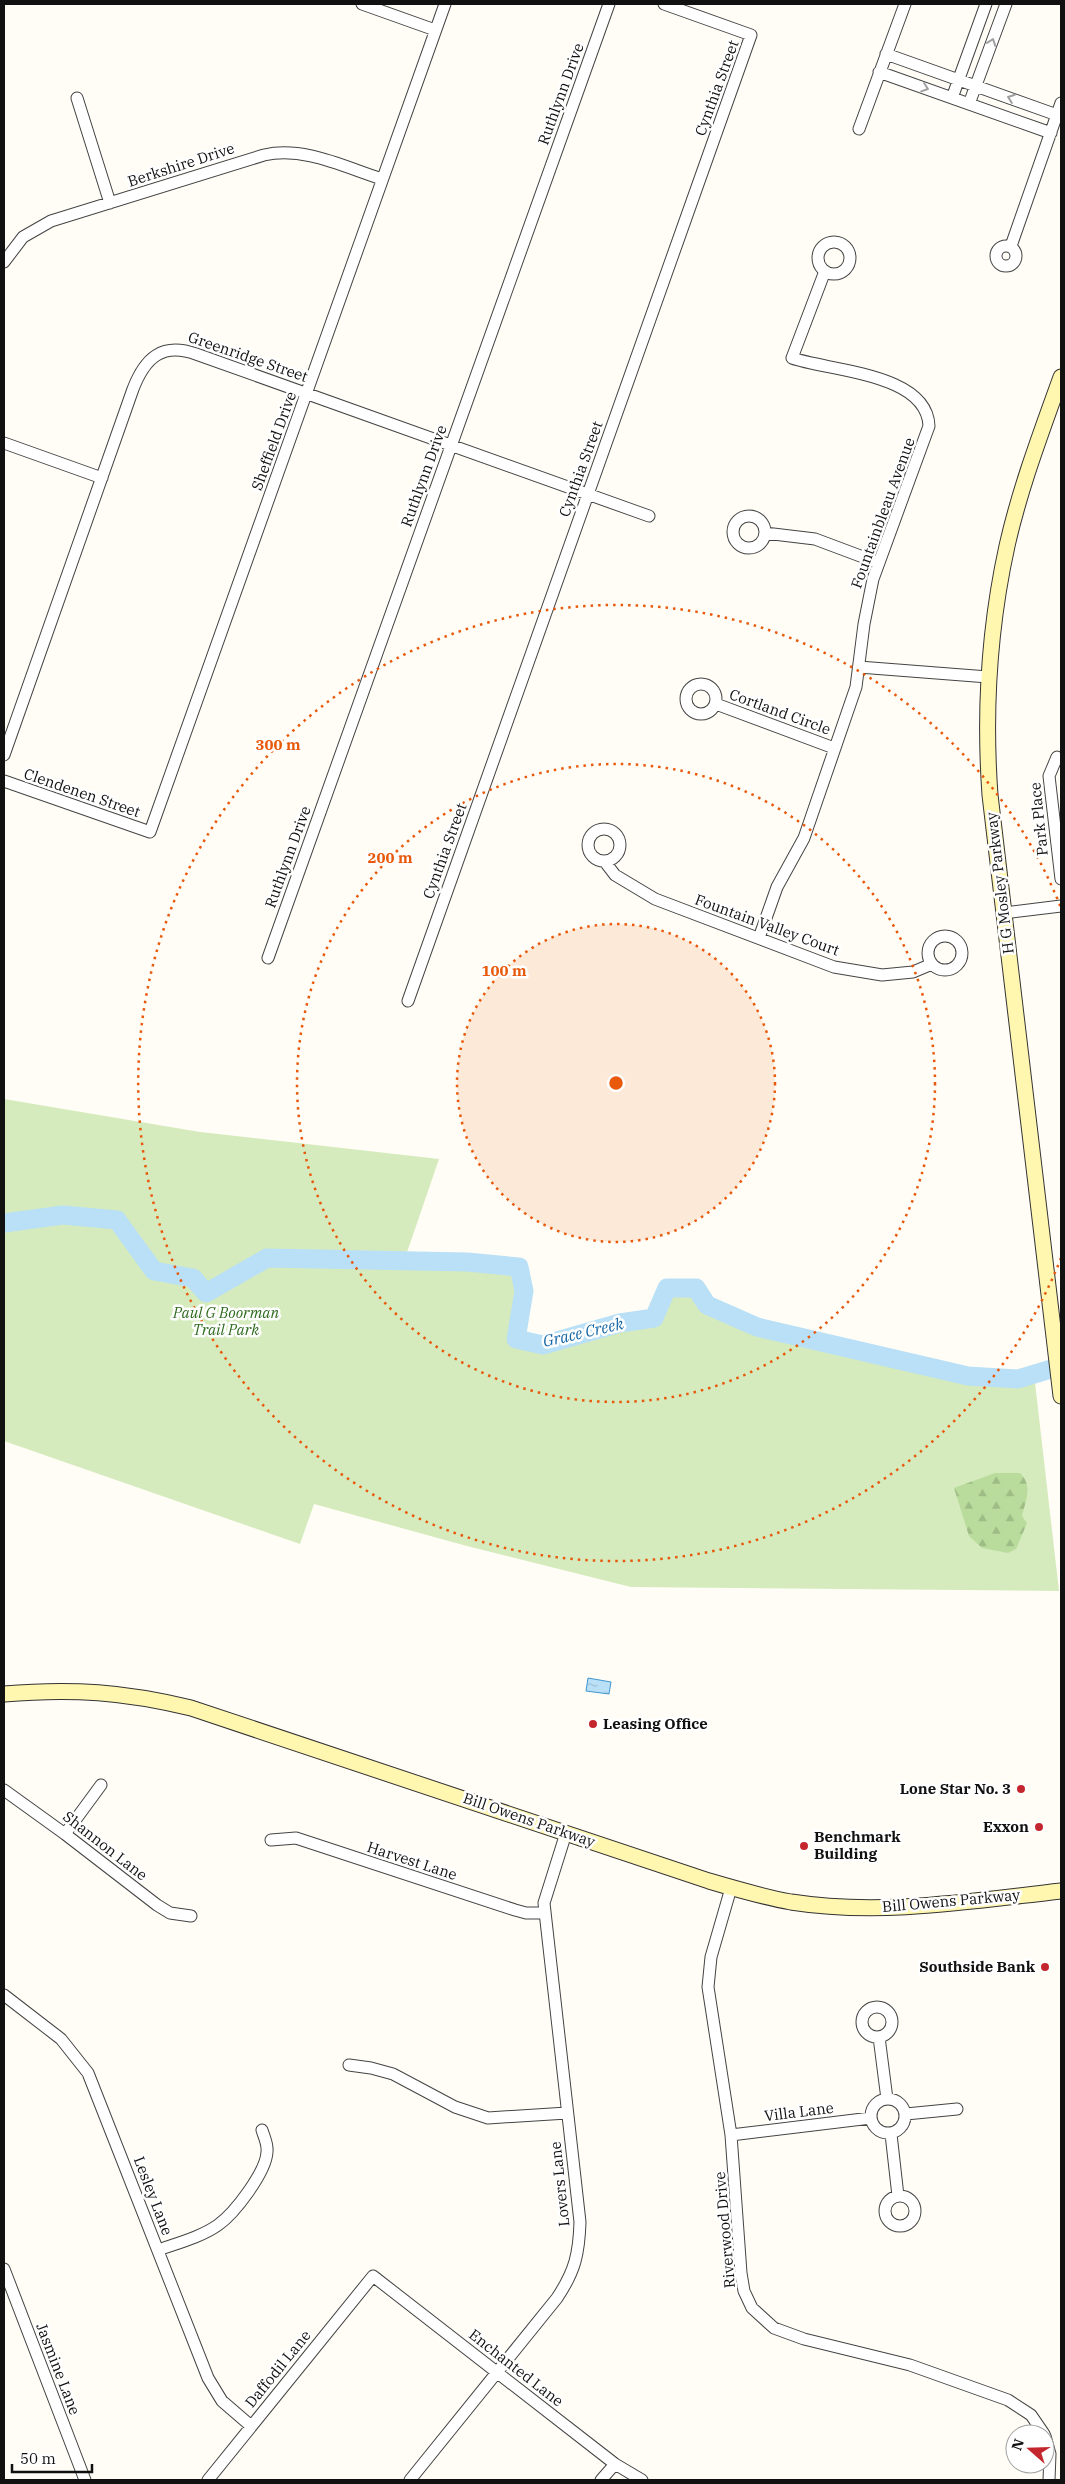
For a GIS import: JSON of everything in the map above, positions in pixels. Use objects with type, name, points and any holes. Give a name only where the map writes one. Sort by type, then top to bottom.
[{"type":"main road","name":"H G Mosley Parkway","points":[[1061,377],[1029,467],[1009,538],[992,630],[988,676],[988,766],[1061,1396]]},
{"type":"main road","name":"Bill Owens Parkway","points":[[4,1694],[84,1690],[165,1701],[218,1716],[731,1888],[801,1903],[881,1908],[934,1905],[1061,1891]]},
{"type":"street","points":[[362,4],[435,30]]},
{"type":"street","name":"Sheffield Drive","points":[[150,832],[445,4]]},
{"type":"street","name":"Ruthlynn Drive","points":[[268,958],[609,4]]},
{"type":"street","name":"Cynthia Street","points":[[408,1001],[751,35],[664,4]]},
{"type":"street","points":[[859,129],[905,4]]},
{"type":"street","points":[[952,98],[986,4]]},
{"type":"street","points":[[970,104],[1006,4]]},
{"type":"street","points":[[886,54],[1057,115]]},
{"type":"street","points":[[879,72],[1050,133]]},
{"type":"street","points":[[77,98],[110,203]]},
{"type":"street","points":[[1010,246],[1061,103]]},
{"type":"street","name":"Berkshire Drive","points":[[4,262],[23,236],[39,226],[257,156],[278,152],[301,154],[382,179]]},
{"type":"street","name":"Fountainbleau Avenue","points":[[759,938],[777,887],[802,844],[856,686],[868,602],[880,563],[928,432],[928,414],[922,403],[914,395],[869,375],[844,368],[813,365],[792,358],[825,271]]},
{"type":"street","name":"Greenridge Street","points":[[4,755],[137,379],[145,365],[161,353],[172,350],[187,351],[649,516]]},
{"type":"street","points":[[4,443],[102,478]]},
{"type":"street","points":[[765,532],[814,539],[880,563]]},
{"type":"street","points":[[859,667],[988,676]]},
{"type":"street","name":"Cortland Circle","points":[[716,704],[834,748]]},
{"type":"street","name":"Park Place","points":[[1057,756],[1049,776],[1061,879]]},
{"type":"street","name":"Clendenen Street","points":[[4,781],[150,832]]},
{"type":"street","name":"Fountain Valley Court","points":[[605,862],[615,875],[654,899],[834,967],[882,976],[913,972],[932,964]]},
{"type":"street","points":[[1004,913],[1061,906]]},
{"type":"street","points":[[65,1834],[101,1785]]},
{"type":"street","name":"Shannon Lane","points":[[4,1790],[157,1905],[170,1913],[191,1916]]},
{"type":"street","name":"Lovers Lane","points":[[410,2480],[557,2298],[568,2282],[579,2253],[580,2222],[545,1913],[546,1894],[566,1833]]},
{"type":"street","name":"Harvest Lane","points":[[271,1840],[296,1838],[515,1910],[526,1913],[545,1913]]},
{"type":"street","name":"Riverwood Drive","points":[[731,1888],[714,1943],[708,1979],[710,2003],[731,2135],[742,2285],[752,2308],[764,2321],[792,2336],[910,2365],[1008,2400],[1031,2416],[1037,2424]]},
{"type":"street","name":"Lesley Lane","points":[[4,1996],[61,2039],[88,2073],[212,2386],[228,2407],[251,2426]]},
{"type":"street","points":[[879,2037],[887,2099]]},
{"type":"street","points":[[349,2065],[394,2074],[455,2107],[488,2118],[567,2113]]},
{"type":"street","points":[[887,2099],[897,2101],[906,2114],[900,2129],[891,2134],[885,2134],[876,2128],[871,2118],[877,2103],[887,2099]]},
{"type":"street","points":[[906,2114],[957,2109]]},
{"type":"street","name":"Villa Lane","points":[[731,2135],[871,2118]]},
{"type":"street","points":[[158,2250],[210,2230],[232,2212],[247,2192],[266,2160],[267,2149],[262,2130]]},
{"type":"street","points":[[891,2134],[898,2196]]},
{"type":"street","name":"Jasmine Lane","points":[[4,2269],[85,2480]]},
{"type":"street","name":"Enchanted Lane","points":[[373,2276],[615,2464],[642,2480]]},
{"type":"street","name":"Daffodil Lane","points":[[208,2480],[373,2276]]},
{"type":"street","points":[[601,2480],[615,2464]]},
{"type":"green space","name":"Paul G Boorman Trail Park","points":[[4,1099],[200,1132],[439,1159],[404,1261],[467,1262],[519,1267],[524,1291],[517,1339],[543,1345],[620,1323],[653,1318],[667,1288],[696,1288],[707,1305],[757,1327],[968,1376],[1018,1379],[1034,1374],[1059,1591],[631,1587],[467,1546],[314,1504],[300,1544],[4,1441]]},
{"type":"green space","points":[[995,1473],[1020,1473],[1024,1478],[1027,1488],[1027,1498],[1022,1516],[1027,1523],[1016,1549],[1008,1553],[982,1548],[969,1536],[954,1488]]},
{"type":"water","points":[[588,1678],[611,1682],[609,1694],[586,1691]]},
{"type":"waterway","name":"Grace Creek","points":[[4,1223],[63,1215],[117,1220],[154,1271],[193,1278],[206,1293],[267,1258],[467,1262],[519,1267],[524,1291],[516,1339],[543,1345],[620,1323],[654,1318],[667,1288],[696,1288],[707,1305],[757,1327],[968,1376],[1018,1379],[1061,1366]]},
{"type":"place","name":"Leasing Office","points":[[593,1724]]},
{"type":"place","name":"Lone Star No. 3","points":[[1021,1789]]},
{"type":"place","name":"Exxon","points":[[1039,1827]]},
{"type":"place","name":"Benchmark Building","points":[[804,1846]]},
{"type":"place","name":"Southside Bank","points":[[1045,1967]]}]
